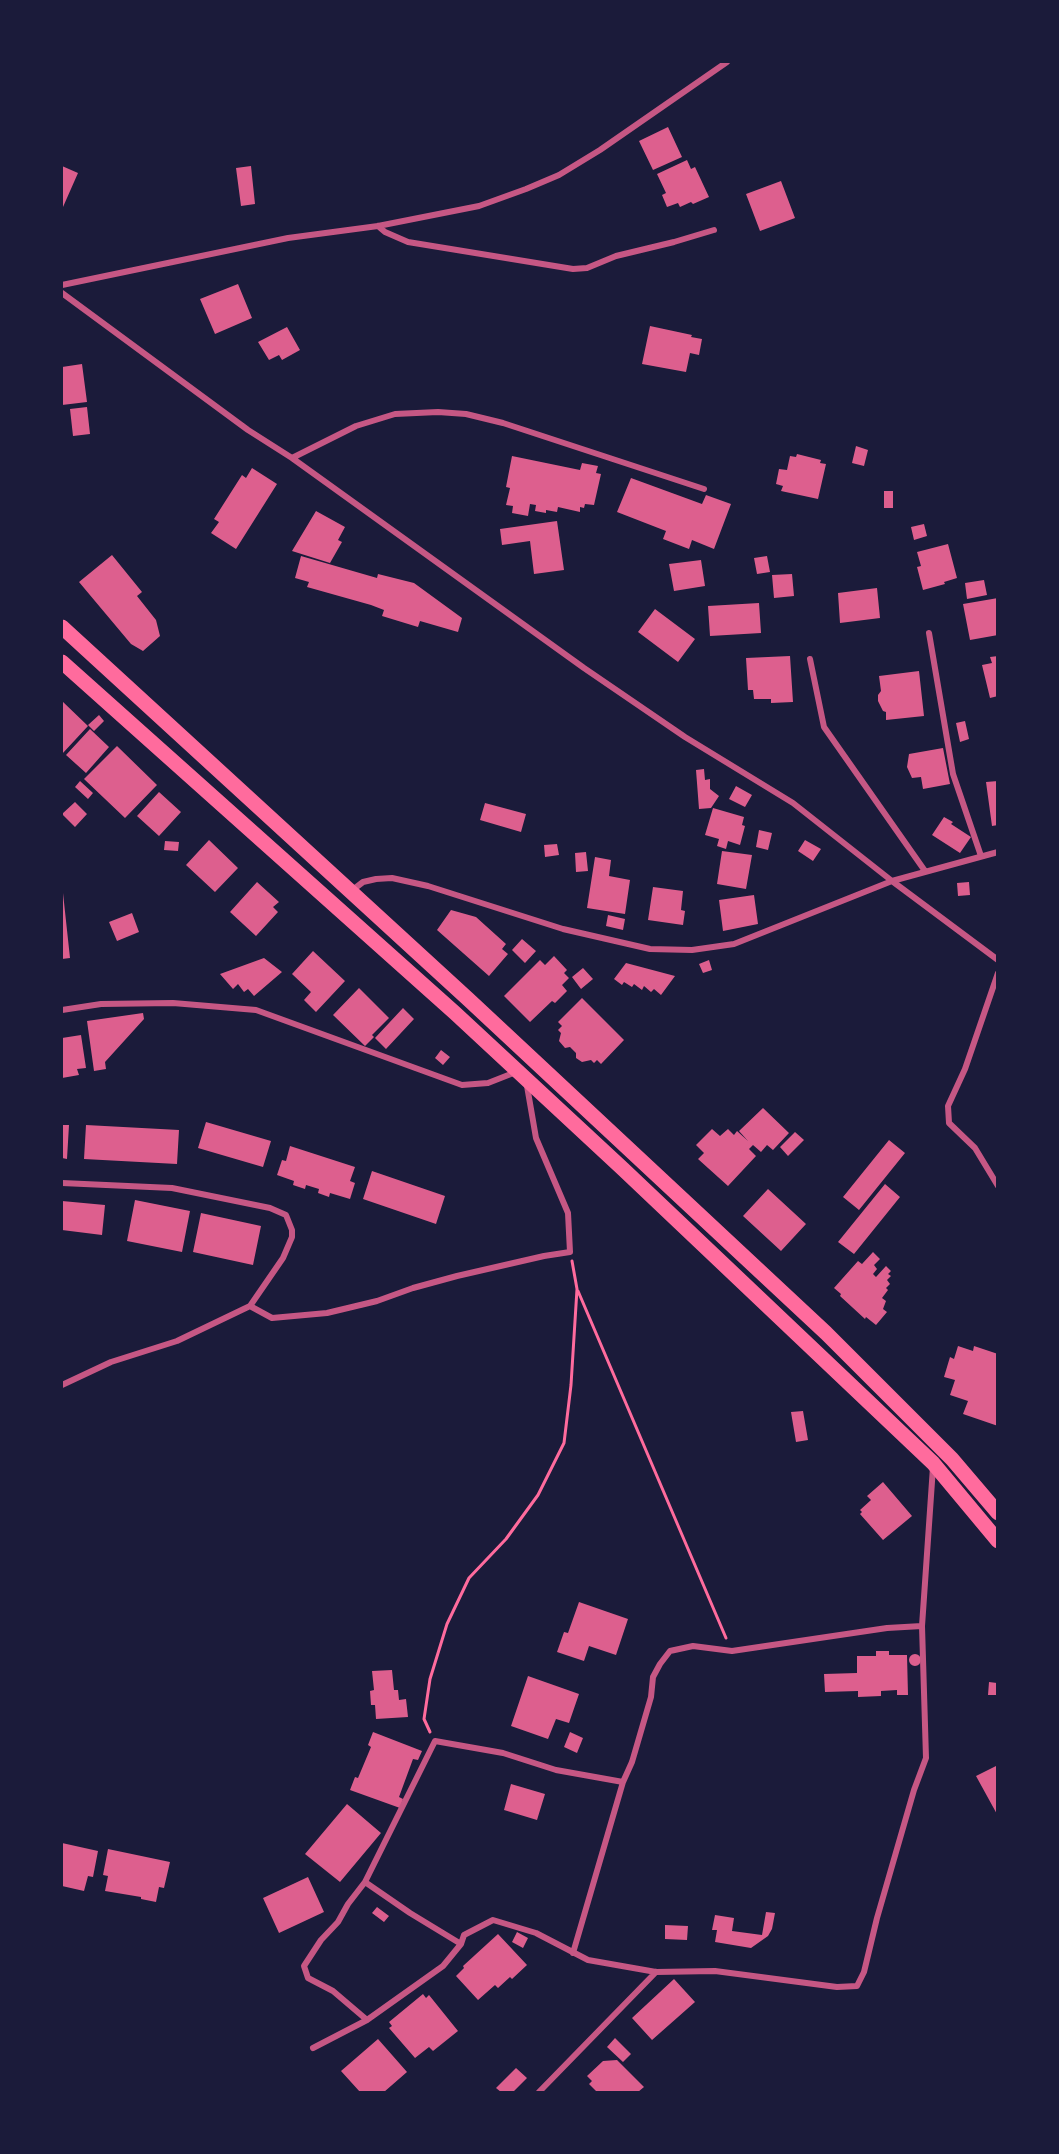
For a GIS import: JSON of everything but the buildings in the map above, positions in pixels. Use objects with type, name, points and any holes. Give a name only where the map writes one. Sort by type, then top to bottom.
[{"type":"highway","points":[[62,627],[701,1216],[876,1383],[952,1459],[998,1513]]},
{"type":"highway","points":[[62,662],[455,1013],[623,1168],[933,1463],[998,1540]]},
{"type":"highway","points":[[455,1013],[468,999]]},
{"type":"highway","points":[[502,1058],[514,1044]]},
{"type":"street","points":[[62,285],[288,238],[378,226],[479,206],[559,175],[619,137],[727,62]]},
{"type":"street","points":[[378,226],[385,232],[408,242],[573,269],[587,268],[616,256],[674,243],[714,230]]},
{"type":"street","points":[[62,293],[248,430],[292,458],[584,668],[685,737],[793,803],[998,960]]},
{"type":"street","points":[[292,458],[366,423],[395,414],[438,412],[466,414],[503,423],[704,489]]},
{"type":"street","points":[[929,633],[953,774],[981,856]]},
{"type":"street","points":[[810,659],[824,727],[925,871]]},
{"type":"street","points":[[350,892],[363,882],[392,878],[428,886],[563,929],[650,950],[692,950],[734,944],[892,881],[998,852]]},
{"type":"street","points":[[998,973],[965,1069],[948,1106],[949,1123],[975,1148],[998,1186]]},
{"type":"street","points":[[62,1010],[101,1004],[173,1003],[256,1010],[462,1084],[488,1083],[522,1075],[536,1138],[568,1213],[570,1252],[457,1276],[367,1304],[327,1313],[272,1318],[250,1306]]},
{"type":"street","points":[[62,1183],[172,1188],[270,1208],[286,1215],[292,1230],[292,1237],[283,1258],[250,1306],[177,1341],[111,1362],[62,1385]]},
{"type":"street","points":[[313,2048],[367,2020],[442,1966],[461,1944],[464,1935],[493,1920],[536,1933],[588,1960],[656,1972],[715,1971],[847,1988],[856,1986],[862,1979],[914,1790],[926,1758],[922,1626],[933,1463]]},
{"type":"street","points":[[573,1953],[623,1782],[632,1762],[651,1697],[653,1677],[670,1651],[693,1646],[732,1651],[887,1628],[922,1626]]},
{"type":"street","points":[[367,2020],[333,1990],[308,1978],[304,1966],[365,1882],[435,1741],[503,1753],[556,1770],[623,1782]]},
{"type":"street","points":[[365,1882],[461,1944]]},
{"type":"street","points":[[539,2092],[656,1972]]},
{"type":"path","points":[[570,1252],[577,1289],[732,1651]]},
{"type":"path","points":[[435,1741],[424,1719],[430,1678],[447,1624],[469,1578],[506,1539],[538,1495],[564,1443],[571,1384],[577,1289]]}]
